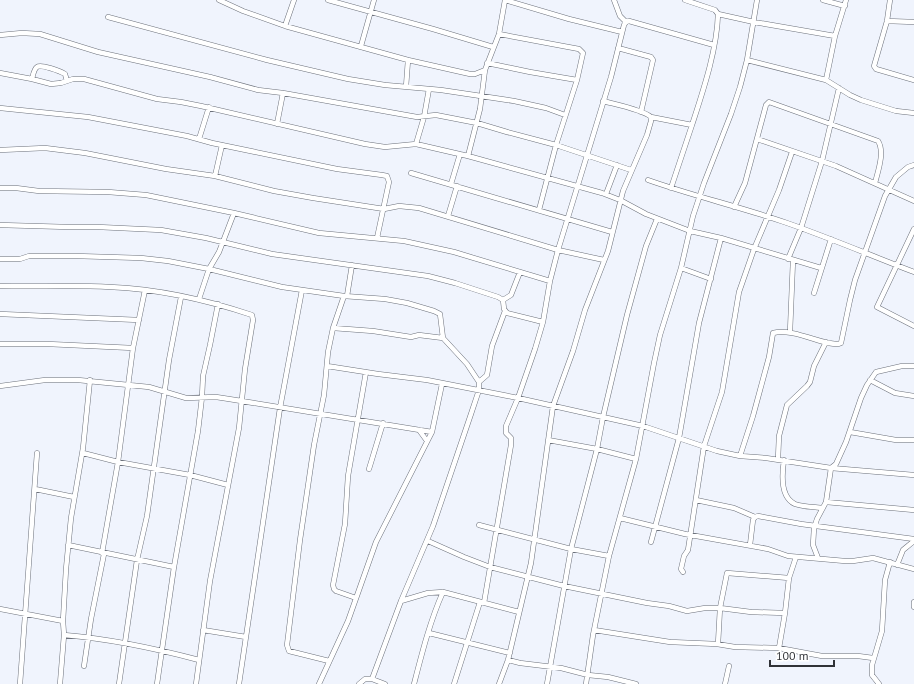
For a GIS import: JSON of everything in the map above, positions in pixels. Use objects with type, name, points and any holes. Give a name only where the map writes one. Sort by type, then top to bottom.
[{"type":"street","points":[[219,0],[285,26],[408,60],[470,74],[475,74],[485,70]]},
{"type":"street","points":[[285,26],[294,0]]},
{"type":"street","points":[[328,0],[337,1],[370,12],[493,47]]},
{"type":"street","points":[[360,46],[374,0]]},
{"type":"street","points":[[468,156],[477,123],[485,70],[499,34],[505,0],[622,32]]},
{"type":"street","points":[[614,0],[620,16],[626,22],[714,44]]},
{"type":"street","points":[[685,0],[715,10],[718,14],[754,22],[835,36]]},
{"type":"street","points":[[586,684],[601,593],[609,556],[636,459],[660,334],[681,268],[700,197],[740,87],[747,60],[757,0]]},
{"type":"street","points":[[823,0],[845,6]]},
{"type":"street","points":[[826,80],[835,36],[846,0]]},
{"type":"street","points":[[890,0],[887,21],[874,66],[876,69],[914,78]]},
{"type":"street","points":[[671,188],[703,90],[714,44],[718,14]]},
{"type":"street","points":[[108,17],[267,60],[348,79],[531,104],[565,115]]},
{"type":"street","points":[[887,21],[914,22]]},
{"type":"street","points":[[454,684],[482,602],[490,567],[511,444],[511,438],[506,433],[506,426],[518,398],[535,349],[558,250],[626,22]]},
{"type":"street","points":[[0,35],[22,33],[40,34],[104,53],[258,90],[283,93],[410,116],[424,117],[428,115],[436,115],[477,123],[556,145],[631,170]]},
{"type":"street","points":[[499,34],[579,49],[583,53],[577,80],[556,145],[539,210]]},
{"type":"street","points":[[618,48],[651,57],[653,60],[641,112]]},
{"type":"street","points":[[406,87],[408,60]]},
{"type":"street","points":[[747,60],[826,80],[850,96],[896,110],[914,113]]},
{"type":"street","points":[[487,63],[577,80]]},
{"type":"street","points":[[32,79],[35,68],[37,66],[41,66],[65,74],[67,81]]},
{"type":"street","points":[[0,73],[51,84],[60,84],[78,78],[84,79],[157,99],[181,102],[377,146],[396,147],[416,144],[460,154],[606,194],[620,200],[638,211],[690,231],[721,238],[790,260],[821,268]]},
{"type":"street","points":[[790,332],[790,260],[822,161],[839,88]]},
{"type":"street","points":[[416,144],[424,117],[429,89]]},
{"type":"street","points":[[278,124],[283,93]]},
{"type":"street","points":[[603,101],[648,114],[651,117],[692,125]]},
{"type":"street","points":[[734,208],[745,183],[766,105],[769,102],[878,142],[880,144],[880,154],[875,183]]},
{"type":"street","points":[[0,108],[88,117],[338,169],[387,176],[388,182],[384,209],[377,238]]},
{"type":"street","points":[[199,139],[208,108]]},
{"type":"street","points":[[499,684],[510,653],[528,577],[553,406],[585,310],[608,251],[620,200],[631,170],[647,135],[651,117]]},
{"type":"street","points":[[757,139],[822,161],[914,201]]},
{"type":"street","points":[[215,176],[222,145]]},
{"type":"street","points":[[0,150],[45,148],[78,152],[166,170],[215,176],[298,196],[384,209],[408,206],[419,208],[558,250],[604,260]]},
{"type":"street","points":[[683,572],[681,569],[684,556],[688,550],[689,535],[704,446],[722,392],[739,292],[754,249],[780,190],[792,152]]},
{"type":"street","points":[[451,184],[460,154]]},
{"type":"street","points":[[606,194],[617,165]]},
{"type":"street","points":[[740,456],[765,370],[773,333],[790,332],[826,342],[841,343],[851,293],[887,190],[896,178],[908,167],[914,165]]},
{"type":"street","points":[[411,173],[612,232]]},
{"type":"street","points":[[648,180],[801,228],[914,272]]},
{"type":"street","points":[[448,216],[457,186]]},
{"type":"street","points":[[0,188],[16,188],[39,191],[108,192],[146,196],[234,213],[319,233],[404,241],[454,252],[550,281]]},
{"type":"street","points":[[199,299],[210,269],[220,252],[234,213]]},
{"type":"street","points":[[547,684],[571,549],[597,449],[602,417],[646,246],[657,219]]},
{"type":"street","points":[[0,225],[148,229],[192,235],[272,254],[421,275],[455,283],[503,300]]},
{"type":"street","points":[[914,229],[877,307],[914,326]]},
{"type":"street","points":[[651,542],[679,438],[699,324],[721,238]]},
{"type":"street","points":[[814,293],[831,239]]},
{"type":"street","points":[[0,259],[20,259],[26,257],[45,256],[109,256],[161,260],[210,269],[282,287],[345,296],[393,300],[440,314],[443,338],[467,364],[479,382],[479,390],[428,541],[401,601],[372,679]]},
{"type":"street","points":[[329,661],[289,651],[287,645],[300,540],[324,395],[328,352],[333,328],[345,296],[352,265]]},
{"type":"street","points":[[681,268],[711,279]]},
{"type":"street","points":[[503,300],[511,295],[520,272]]},
{"type":"street","points":[[0,286],[110,287],[145,290],[199,299],[252,315],[253,317],[239,428],[210,582],[196,684]]},
{"type":"street","points":[[84,666],[118,462],[134,348],[145,290]]},
{"type":"street","points":[[239,684],[280,408],[302,290]]},
{"type":"street","points":[[119,684],[137,560],[147,516],[175,321],[181,297]]},
{"type":"street","points":[[479,382],[487,375],[492,346],[505,312],[503,300]]},
{"type":"street","points":[[157,684],[174,567],[202,397],[203,376],[218,304]]},
{"type":"street","points":[[505,312],[542,322]]},
{"type":"street","points":[[0,314],[139,320]]},
{"type":"street","points":[[333,328],[373,331],[411,337],[419,335],[443,338]]},
{"type":"street","points":[[778,459],[780,436],[787,405],[810,382],[814,366],[826,342]]},
{"type":"street","points":[[0,344],[48,344],[134,348]]},
{"type":"street","points":[[327,366],[427,380],[518,398],[643,426],[740,456],[778,459],[831,468],[914,475]]},
{"type":"street","points":[[818,558],[813,545],[815,526],[819,514],[824,508],[826,502],[831,468],[836,464],[850,432],[861,398],[870,380],[876,372],[902,366],[914,366]]},
{"type":"street","points":[[356,598],[336,591],[333,585],[346,519],[348,476],[366,372]]},
{"type":"street","points":[[0,386],[61,379],[90,380],[149,387],[186,398],[216,397],[358,421],[384,423],[432,432]]},
{"type":"street","points":[[60,684],[68,546],[74,497],[83,453],[90,380]]},
{"type":"street","points":[[870,380],[894,393],[914,396]]},
{"type":"street","points":[[319,684],[348,621],[376,542],[432,432],[442,384]]},
{"type":"street","points":[[368,469],[384,423]]},
{"type":"street","points":[[419,430],[427,441]]},
{"type":"street","points":[[850,432],[896,440],[914,440]]},
{"type":"street","points":[[548,440],[597,449],[636,459]]},
{"type":"street","points":[[20,684],[37,453]]},
{"type":"street","points":[[83,453],[118,462],[190,475],[228,485]]},
{"type":"street","points":[[784,460],[782,478],[790,500],[799,505],[824,508]]},
{"type":"street","points":[[35,489],[74,497]]},
{"type":"street","points":[[696,500],[734,508],[755,517],[758,516],[815,526],[914,540]]},
{"type":"street","points":[[826,502],[914,510]]},
{"type":"street","points":[[750,545],[755,517]]},
{"type":"street","points":[[620,518],[689,535],[768,549],[784,555],[853,561],[873,558],[914,569]]},
{"type":"street","points":[[479,525],[571,549],[609,556]]},
{"type":"street","points":[[897,565],[902,550],[914,540]]},
{"type":"street","points":[[428,541],[490,567],[564,586],[647,603],[669,606],[687,611],[705,608],[720,608],[750,612],[785,613]]},
{"type":"street","points":[[68,546],[174,567]]},
{"type":"street","points":[[779,648],[789,578],[796,557]]},
{"type":"street","points":[[878,684],[872,675],[873,658],[882,631],[885,580],[890,562]]},
{"type":"street","points":[[718,644],[720,608],[727,573],[789,578]]},
{"type":"street","points":[[401,601],[428,593],[443,592],[519,612]]},
{"type":"street","points":[[414,684],[443,592]]},
{"type":"street","points":[[914,602],[914,607]]},
{"type":"street","points":[[0,609],[63,621]]},
{"type":"street","points":[[203,630],[246,637]]},
{"type":"street","points":[[594,630],[670,642],[779,648],[822,656],[858,656],[873,658]]},
{"type":"street","points":[[429,633],[510,653]]},
{"type":"street","points":[[64,635],[89,637],[126,643],[162,650],[199,660]]},
{"type":"street","points":[[508,660],[561,668],[588,675],[608,677],[636,684]]},
{"type":"street","points":[[725,684],[729,666]]},
{"type":"street","points":[[360,684],[365,679],[372,679],[385,684]]}]
